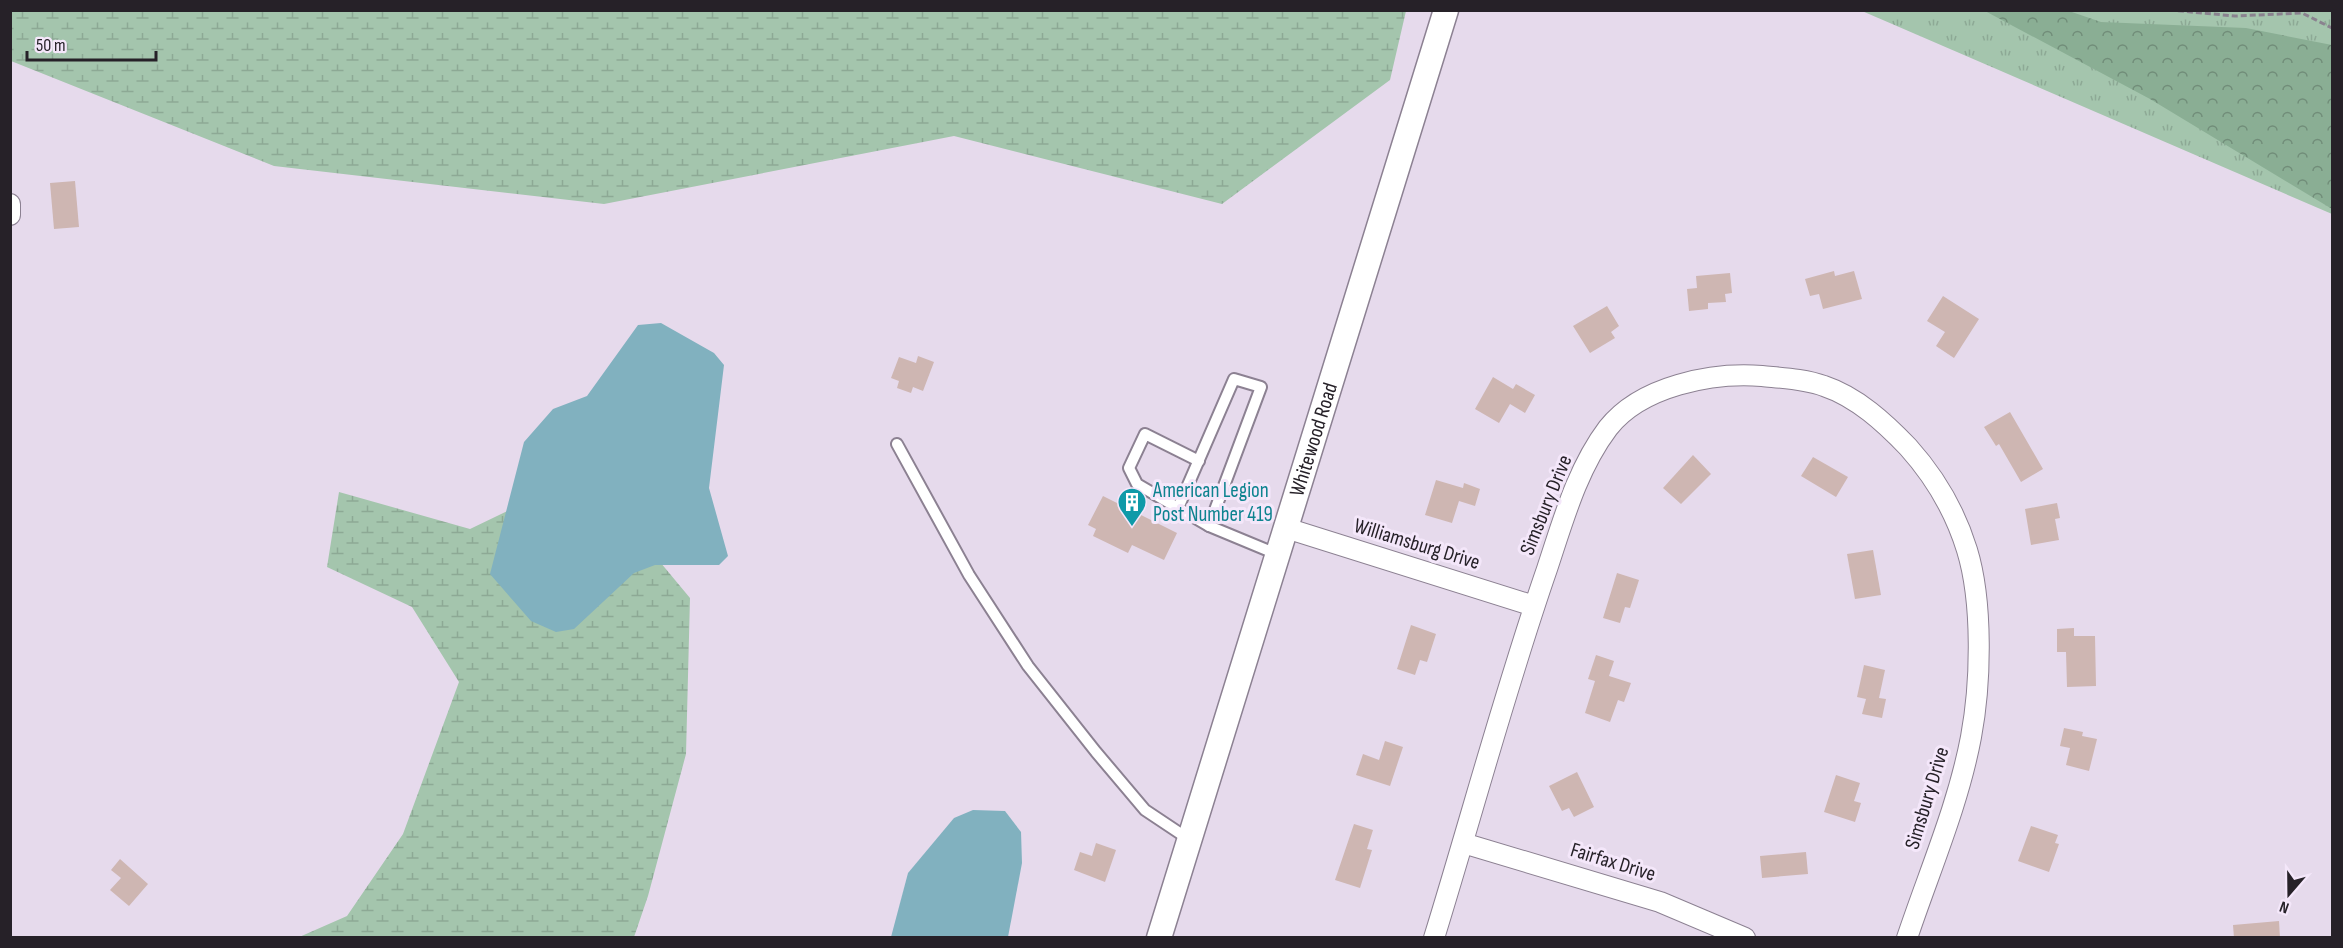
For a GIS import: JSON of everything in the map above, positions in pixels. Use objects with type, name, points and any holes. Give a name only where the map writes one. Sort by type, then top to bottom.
[{"type":"street","name":"Whitewood Road","points":[[1159,938],[1446,10]]},
{"type":"street","points":[[10,204],[10,215]]},
{"type":"street","name":"Simsbury Drive","points":[[1434,938],[1534,606],[1573,495],[1589,459],[1610,426],[1632,407],[1666,389],[1705,378],[1734,375],[1781,378],[1824,386],[1863,407],[1894,432],[1927,468],[1947,501],[1968,551],[1975,593],[1979,647],[1977,698],[1970,740],[1954,801],[1906,938]]},
{"type":"street","name":"Williamsburg Drive","points":[[1286,528],[1534,606]]},
{"type":"street","name":"Fairfax Drive","points":[[1463,843],[1660,902],[1745,938]]},
{"type":"lane","points":[[1178,508],[1234,379],[1261,387],[1209,526]]},
{"type":"lane","points":[[1199,460],[1145,434],[1129,468],[1137,484],[1209,526],[1279,555]]},
{"type":"lane","points":[[897,444],[969,575],[1028,666],[1145,810],[1190,840]]},
{"type":"path","points":[[2169,10],[2235,16],[2302,13],[2332,28]]},
{"type":"green space","points":[[10,11],[1406,11],[1390,80],[1222,204],[954,136],[604,204],[274,166],[11,61]]},
{"type":"green space","points":[[1862,11],[2332,11],[2332,214]]},
{"type":"green space","points":[[1985,11],[2069,11],[2101,22],[2246,28],[2332,45],[2332,209],[2150,99]]},
{"type":"green space","points":[[586,473],[690,598],[686,754],[648,896],[634,937],[297,938],[347,916],[403,834],[459,682],[412,607],[327,567],[339,492],[470,529]]},
{"type":"water","points":[[661,323],[714,353],[724,365],[709,488],[728,556],[719,565],[655,565],[634,573],[574,629],[556,632],[531,621],[490,574],[524,442],[553,409],[587,396],[638,325]]},
{"type":"water","points":[[973,810],[1005,811],[1021,832],[1022,863],[1008,937],[891,937],[908,873],[954,818]]},
{"type":"building","points":[[75,181],[79,227],[54,229],[50,183]]},
{"type":"building","points":[[1834,271],[1835,276],[1854,271],[1862,299],[1823,309],[1819,294],[1810,296],[1805,279]]},
{"type":"building","points":[[1730,273],[1732,293],[1725,294],[1726,302],[1708,303],[1708,309],[1689,311],[1687,289],[1697,288],[1696,276]]},
{"type":"building","points":[[1943,296],[1979,319],[1954,358],[1936,346],[1945,332],[1927,321]]},
{"type":"building","points":[[1607,306],[1619,326],[1611,332],[1615,338],[1590,353],[1573,326]]},
{"type":"building","points":[[918,356],[934,362],[923,391],[913,387],[911,393],[897,388],[899,381],[891,378],[899,357],[916,363]]},
{"type":"building","points":[[1493,377],[1513,389],[1516,384],[1535,395],[1525,413],[1510,404],[1499,423],[1475,409]]},
{"type":"building","points":[[2010,412],[2043,469],[2021,482],[1999,444],[1996,446],[1984,427]]},
{"type":"building","points":[[1693,455],[1711,474],[1681,504],[1663,488]]},
{"type":"building","points":[[1813,457],[1848,477],[1836,497],[1801,476]]},
{"type":"building","points":[[1436,480],[1463,488],[1464,483],[1480,489],[1475,506],[1459,501],[1452,523],[1425,515]]},
{"type":"building","name":"American Legion Post Number 419","points":[[1103,496],[1177,533],[1164,560],[1132,545],[1128,553],[1093,536],[1096,529],[1088,525]]},
{"type":"building","points":[[2057,503],[2060,518],[2055,519],[2059,540],[2031,545],[2025,509]]},
{"type":"building","points":[[1873,550],[1881,595],[1855,599],[1847,554]]},
{"type":"building","points":[[1617,573],[1639,580],[1630,608],[1625,607],[1620,623],[1603,618]]},
{"type":"building","points":[[1411,625],[1436,634],[1427,662],[1420,660],[1415,675],[1397,669]]},
{"type":"building","points":[[2074,628],[2074,636],[2095,636],[2096,686],[2067,687],[2066,652],[2057,652],[2057,629]]},
{"type":"building","points":[[1596,655],[1614,661],[1609,676],[1631,683],[1624,702],[1618,700],[1610,722],[1585,713],[1595,681],[1588,679]]},
{"type":"building","points":[[1864,665],[1885,670],[1879,698],[1886,699],[1882,718],[1862,714],[1866,699],[1857,697]]},
{"type":"building","points":[[2064,728],[2083,732],[2082,736],[2097,739],[2089,771],[2066,765],[2070,748],[2060,746]]},
{"type":"building","points":[[1385,741],[1403,747],[1390,786],[1356,775],[1363,754],[1379,760]]},
{"type":"building","points":[[1577,772],[1594,807],[1574,817],[1569,808],[1562,811],[1549,786]]},
{"type":"building","points":[[1836,775],[1860,783],[1854,801],[1861,803],[1855,822],[1824,812]]},
{"type":"building","points":[[1354,824],[1373,830],[1367,849],[1372,850],[1360,888],[1335,880]]},
{"type":"building","points":[[2031,826],[2058,835],[2055,843],[2059,844],[2049,872],[2018,861]]},
{"type":"building","points":[[1096,843],[1116,850],[1105,882],[1074,870],[1080,852],[1092,856]]},
{"type":"building","points":[[1806,852],[1808,874],[1762,878],[1760,856]]},
{"type":"building","points":[[120,859],[148,884],[129,906],[110,890],[121,878],[111,870]]},
{"type":"building","points":[[2279,921],[2280,938],[2234,938],[2233,925]]},
{"type":"place","name":"American Legion Post Number 419","points":[[1132,528]]}]
